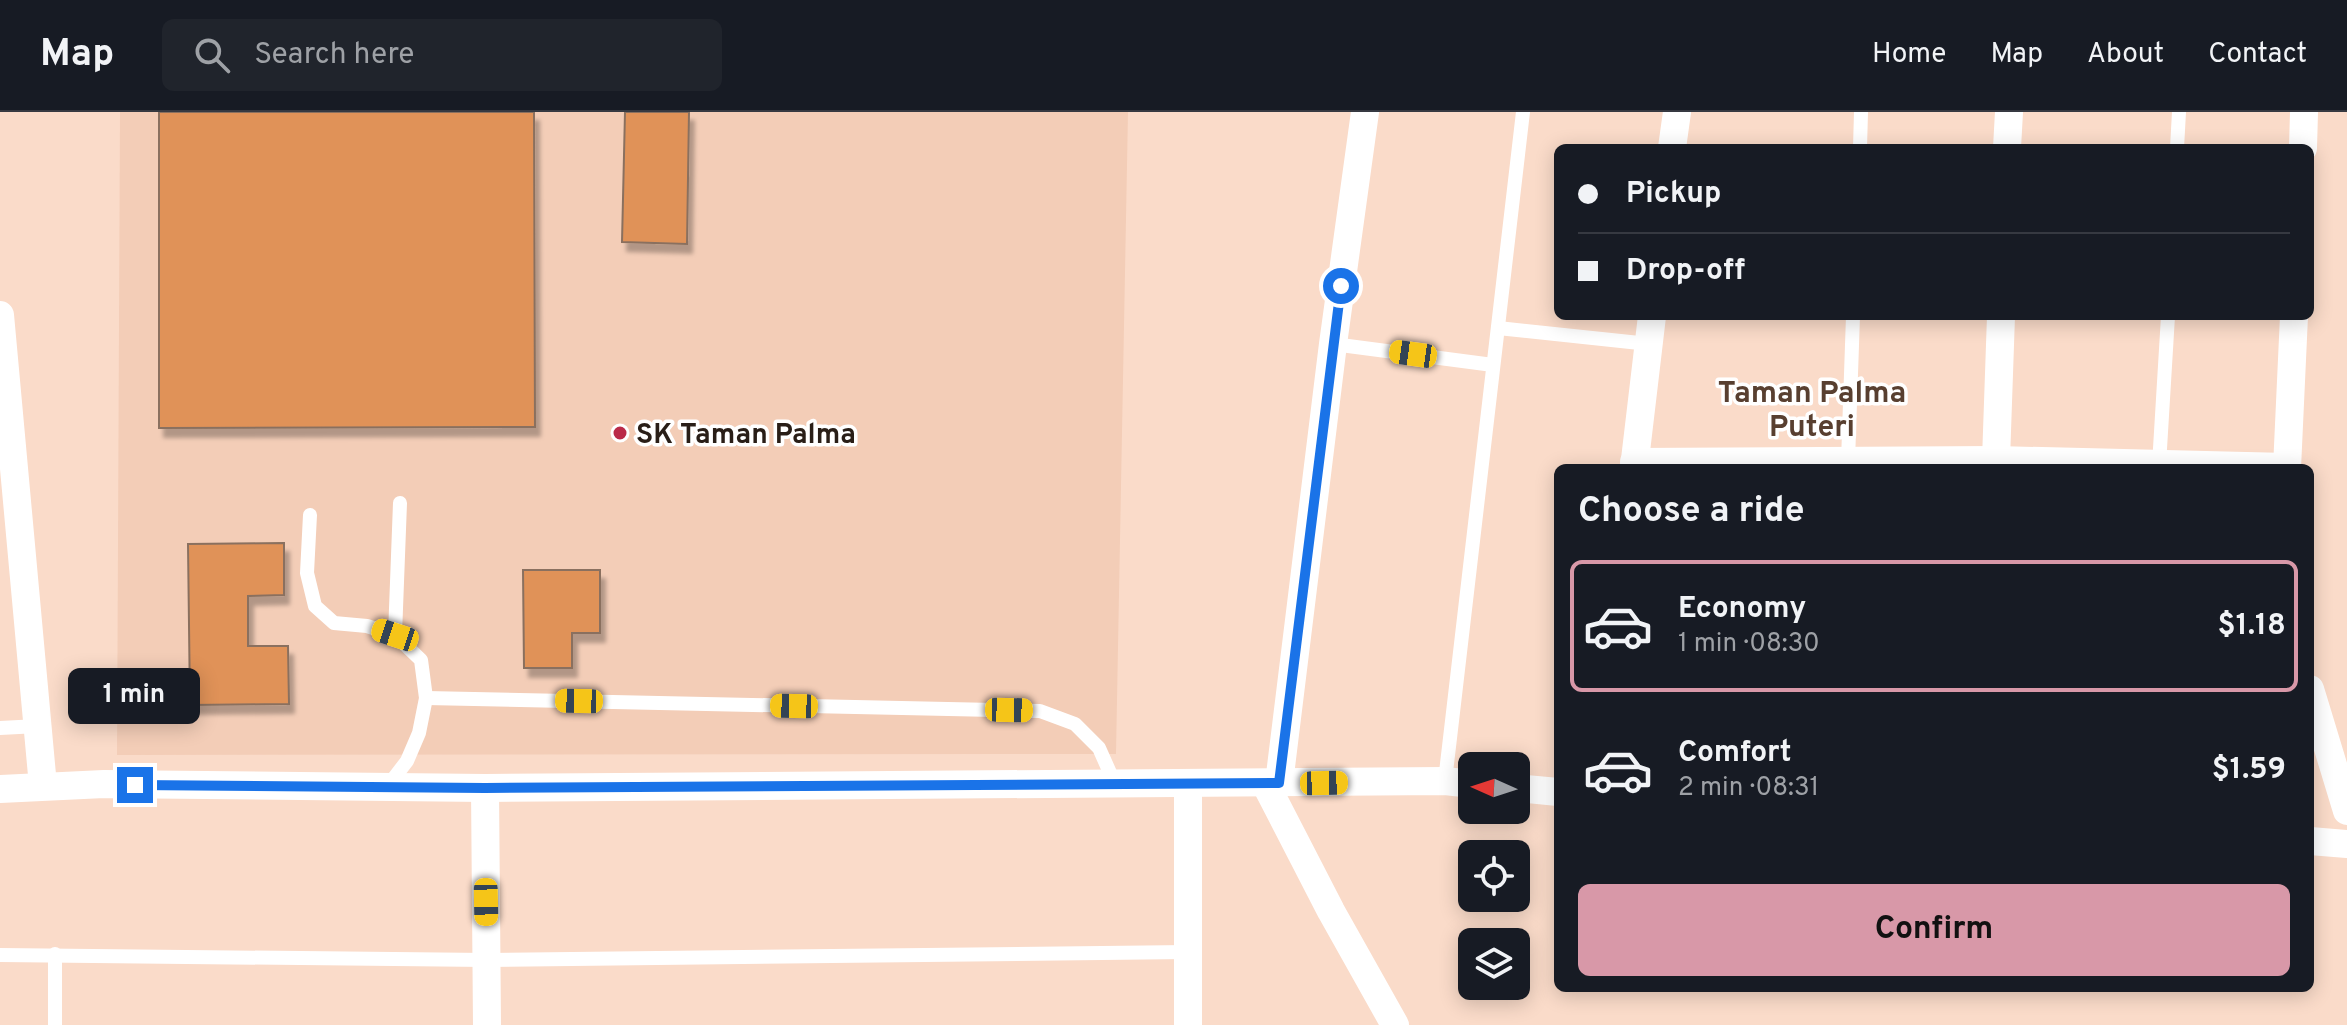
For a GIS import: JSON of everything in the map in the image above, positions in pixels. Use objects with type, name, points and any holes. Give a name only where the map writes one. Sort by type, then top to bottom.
[{"type":"street","points":[[1365,112],[1272,783],[1331,911],[1395,1025]]},
{"type":"street","points":[[1673,144],[1677,112]]},
{"type":"street","points":[[2007,144],[2009,112]]},
{"type":"street","points":[[2303,144],[2304,112]]},
{"type":"street","points":[[1996,460],[2001,320]]},
{"type":"street","points":[[2287,464],[2294,320]]},
{"type":"street","points":[[0,326],[43,786]]},
{"type":"street","points":[[1634,464],[1650,330]]},
{"type":"street","points":[[1688,464],[1996,460],[2126,464]]},
{"type":"street","points":[[2314,702],[2347,811]]},
{"type":"street","points":[[1188,783],[1188,1025]]},
{"type":"street","points":[[0,789],[104,784],[485,788],[1458,783]]},
{"type":"street","points":[[485,788],[487,1025]]},
{"type":"street","points":[[1530,789],[1554,792]]},
{"type":"street","points":[[2314,841],[2347,844]]},
{"type":"lane","points":[[1462,752],[1493,365],[1523,112]]},
{"type":"lane","points":[[1860,144],[1861,112]]},
{"type":"lane","points":[[2177,144],[2179,112]]},
{"type":"lane","points":[[1848,461],[1853,320]]},
{"type":"lane","points":[[2159,464],[2168,320]]},
{"type":"lane","points":[[1498,328],[1650,330]]},
{"type":"lane","points":[[1333,344],[1493,365]]},
{"type":"lane","points":[[395,635],[400,503]]},
{"type":"lane","points":[[310,515],[307,573],[315,606],[334,623],[367,626],[395,635],[421,660],[426,698],[419,733],[407,761],[387,787]]},
{"type":"lane","points":[[426,698],[1040,711],[1075,724],[1099,748],[1115,784]]},
{"type":"lane","points":[[0,728],[38,726]]},
{"type":"lane","points":[[0,955],[487,960],[1188,952]]},
{"type":"lane","points":[[55,954],[55,1025]]},
{"type":"shaded area","name":"SK Taman Palma","points":[[120,112],[1128,112],[1116,754],[117,755]]},
{"type":"building","points":[[159,112],[534,112],[535,427],[159,428]]},
{"type":"building","points":[[625,112],[689,112],[687,244],[622,242]]},
{"type":"building","points":[[284,543],[284,595],[248,596],[248,646],[288,646],[289,704],[190,705],[188,544]]},
{"type":"building","points":[[523,570],[600,570],[600,633],[572,633],[572,668],[524,668]]},
{"type":"place","name":"SK Taman Palma","points":[[620,433]]},
{"type":"district","name":"Taman Palma Puteri","points":[[1812,409]]},
{"type":"route","points":[[135,785],[485,788],[1279,783],[1341,286]]}]
